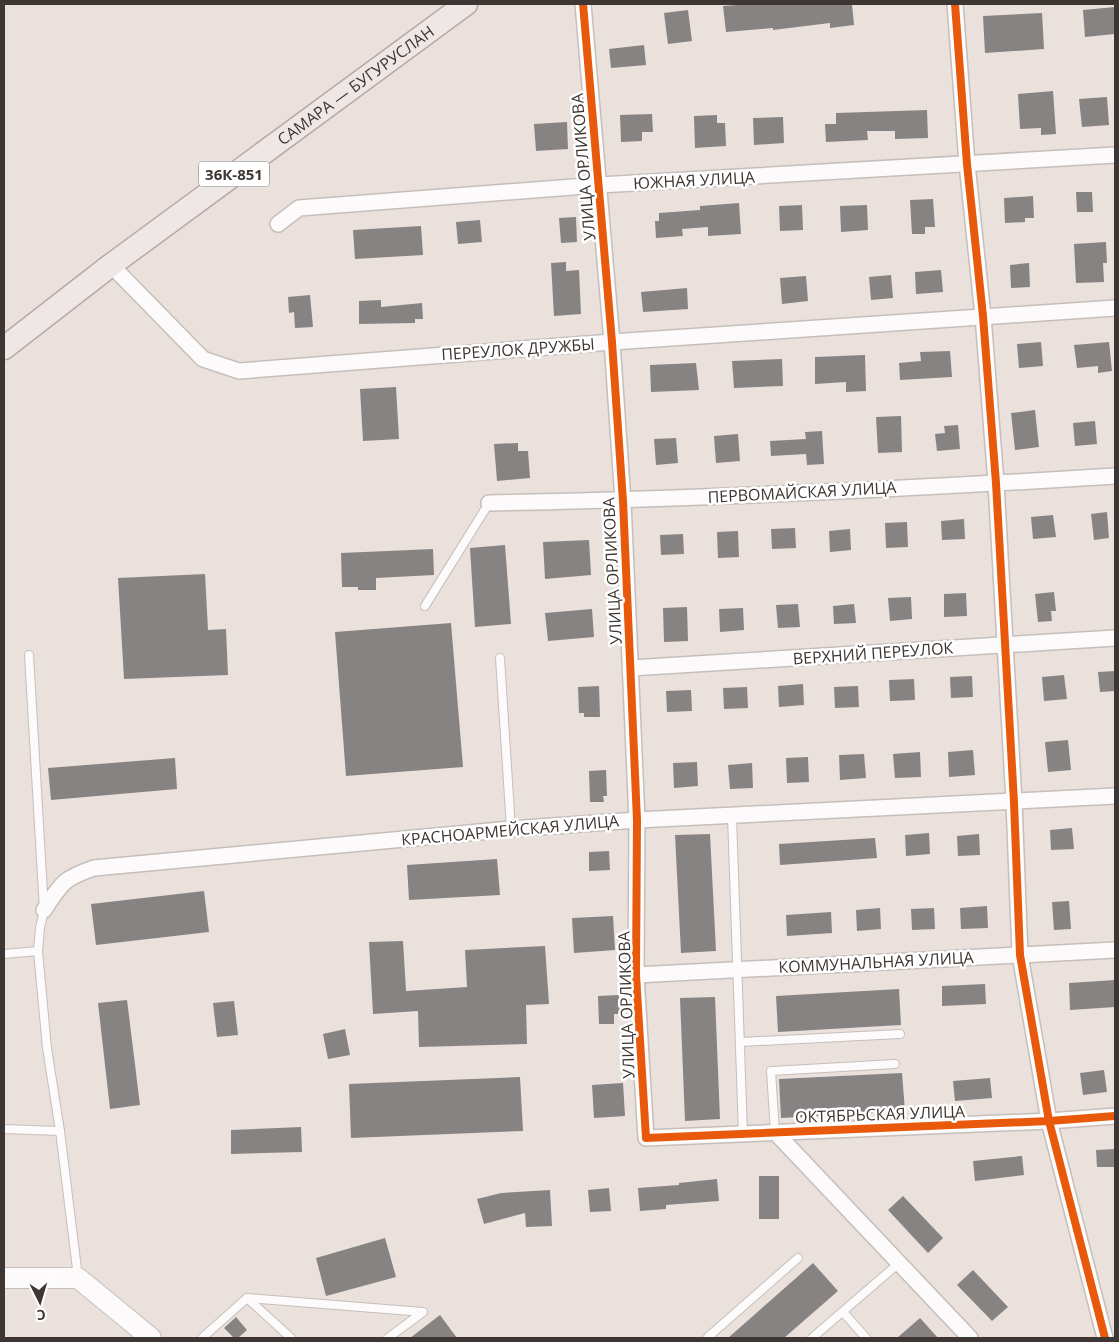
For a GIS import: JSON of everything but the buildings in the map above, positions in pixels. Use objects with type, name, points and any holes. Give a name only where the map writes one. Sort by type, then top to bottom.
[{"type":"main road","name":"САМАРА — БУГУРУСЛАН","points":[[4,348],[111,265],[466,4]]},
{"type":"street","name":"УЛИЦА ОРЛИКОВА","points":[[583,4],[612,342],[623,500],[637,820],[636,975],[646,1138]]},
{"type":"street","points":[[955,4],[967,164],[983,316],[996,483],[1014,802],[1020,955],[1049,1121],[1105,1338]]},
{"type":"street","name":"ЮЖНАЯ УЛИЦА","points":[[278,224],[299,208],[599,185],[1115,155]]},
{"type":"street","name":"ПЕРЕУЛОК ДРУЖБЫ","points":[[111,265],[203,360],[239,371],[612,342],[1115,308]]},
{"type":"street","name":"ПЕРВОМАЙСКАЯ УЛИЦА","points":[[489,503],[623,500],[1115,476]]},
{"type":"street","name":"ВЕРХНИЙ ПЕРЕУЛОК","points":[[631,668],[1115,638]]},
{"type":"street","name":"КРАСНОАРМЕЙСКАЯ УЛИЦА","points":[[44,910],[61,884],[72,875],[94,868],[511,829],[637,820],[1115,796]]},
{"type":"street","name":"КОММУНАЛЬНАЯ УЛИЦА","points":[[636,975],[1115,950]]},
{"type":"street","name":"ОКТЯБРЬСКАЯ УЛИЦА","points":[[646,1138],[1049,1121],[1115,1116]]},
{"type":"street","points":[[775,1132],[970,1338]]},
{"type":"street","points":[[4,1278],[78,1278],[151,1338]]},
{"type":"lane","points":[[425,606],[489,503]]},
{"type":"lane","points":[[29,655],[44,910],[38,951],[46,1048],[60,1130],[78,1278]]},
{"type":"lane","points":[[500,658],[511,829]]},
{"type":"lane","points":[[732,816],[743,1134]]},
{"type":"lane","points":[[4,954],[38,951]]},
{"type":"lane","points":[[740,1042],[900,1034]]},
{"type":"lane","points":[[775,1132],[771,1071],[895,1064]]},
{"type":"lane","points":[[4,1129],[60,1130]]},
{"type":"lane","points":[[709,1338],[798,1258]]},
{"type":"lane","points":[[812,1338],[899,1263]]},
{"type":"lane","points":[[247,1298],[292,1338]]},
{"type":"lane","points":[[202,1338],[247,1298],[423,1312],[388,1338]]},
{"type":"lane","points":[[843,1312],[866,1338]]},
{"type":"cycle path","points":[[583,4],[612,342],[623,501],[637,820],[636,975],[646,1138],[1049,1121],[1115,1116]]},
{"type":"cycle path","points":[[955,4],[967,164],[983,316],[996,483],[1014,802],[1020,955],[1049,1121],[1105,1338]]}]
